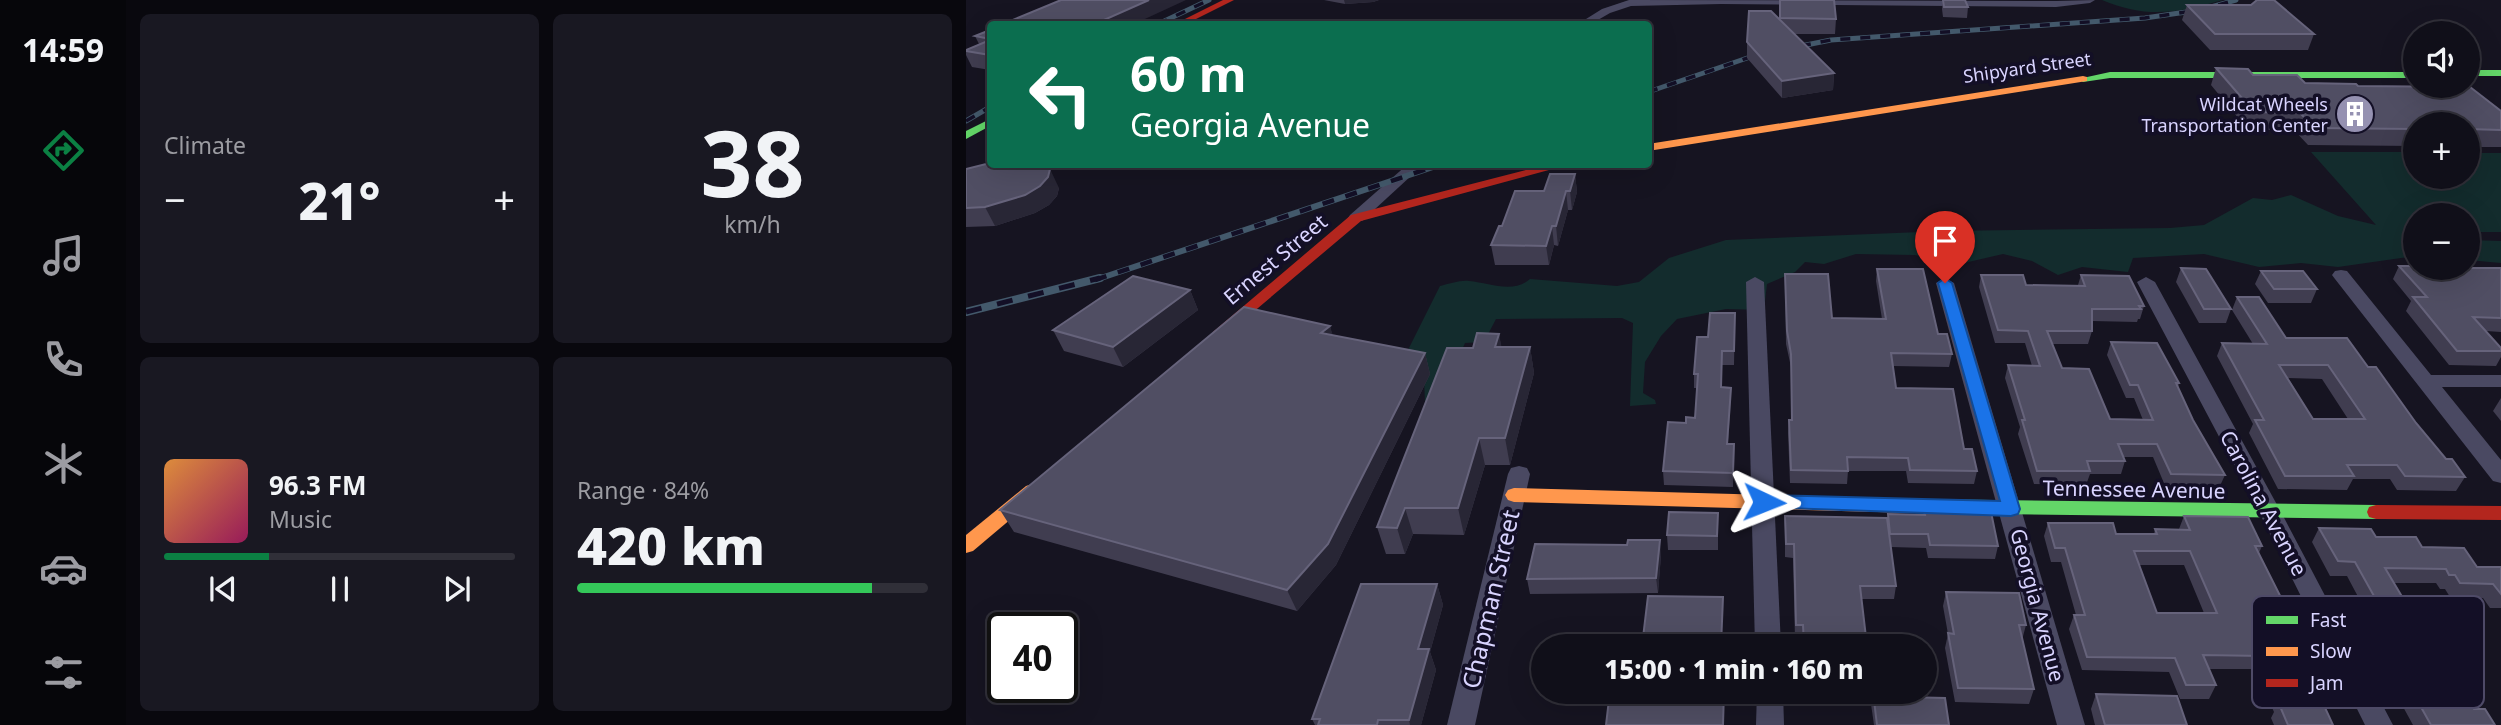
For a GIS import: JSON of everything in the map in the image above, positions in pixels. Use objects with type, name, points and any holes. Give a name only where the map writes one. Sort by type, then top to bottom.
[{"type":"street","points":[[1186,21],[1230,0]]},
{"type":"street","points":[[1589,21],[1606,11],[1630,3],[1745,1],[2056,4],[2090,0]]},
{"type":"street","points":[[2480,73],[2501,73]]},
{"type":"street","name":"Shipyard Street","points":[[1652,147],[1969,95],[2110,75],[2403,75]]},
{"type":"street","points":[[966,136],[987,124]]},
{"type":"street","name":"Ernest Street","points":[[1209,342],[1412,168]]},
{"type":"street","points":[[1356,218],[1550,168]]},
{"type":"street","points":[[2342,275],[2501,475]]},
{"type":"street","points":[[1755,282],[1768,634]]},
{"type":"street","name":"Carolina Avenue","points":[[2146,282],[2313,596]]},
{"type":"street","name":"Georgia Avenue","points":[[1945,283],[2071,725]]},
{"type":"street","points":[[2427,381],[2501,381]]},
{"type":"street","points":[[966,546],[1048,478]]},
{"type":"street","name":"Tennessee Avenue","points":[[1517,485],[1764,502],[2011,509],[2501,513]]},
{"type":"street","name":"Chapman Street","points":[[1461,725],[1517,485]]},
{"type":"street","points":[[1770,704],[1770,725]]},
{"type":"street","name":"Carolina Avenue","points":[[2370,708],[2379,725]]},
{"type":"green space","points":[[2102,0],[2223,0],[2176,11],[2148,12]]},
{"type":"green space","points":[[2311,152],[2403,152],[2403,189],[2480,189],[2480,153],[2501,153],[2501,232],[2480,232],[2480,203],[2403,203],[2403,258],[2338,267],[2301,263],[2259,267],[2204,254],[2133,258],[2128,272],[2082,267],[2058,275],[2032,261],[2003,254],[1964,263],[1914,255],[1856,254],[1824,264],[1805,262],[1795,272],[1767,284],[1764,310],[1726,309],[1677,319],[1661,336],[1645,362],[1643,393],[1655,400],[1656,404],[1630,406],[1633,323],[1622,318],[1496,319],[1484,342],[1465,343],[1451,374],[1425,403],[1424,378],[1397,372],[1440,286],[1466,281],[1509,287],[1530,279],[1617,286],[1639,282],[1669,258],[1726,240],[1946,231],[2170,228],[2204,225],[2253,198],[2272,200],[2291,195],[2338,216],[2376,225]]},
{"type":"green space","points":[[2480,240],[2501,241],[2501,263],[2480,261]]},
{"type":"building","points":[[1061,0],[1149,0],[1102,21],[1010,21]]},
{"type":"building","points":[[1780,0],[1834,0],[1836,19],[1780,18]]},
{"type":"building","points":[[1943,0],[1965,0],[1968,7],[1944,7]]},
{"type":"building","points":[[2257,0],[2274,0],[2314,34],[2215,34],[2187,5],[2251,5]]},
{"type":"building","points":[[1749,11],[1771,11],[1834,73],[1782,81],[1747,42]]},
{"type":"building","points":[[987,31],[987,38],[975,36]]},
{"type":"building","points":[[987,41],[987,54],[966,50]]},
{"type":"building","points":[[2216,68],[2248,69],[2253,75],[2297,75],[2305,83],[2403,86],[2403,98],[2480,98],[2480,95],[2501,111],[2501,130],[2480,129],[2480,112],[2403,112],[2403,129],[2315,128],[2300,113],[2254,112]]},
{"type":"building","points":[[987,164],[987,168],[1050,169],[1048,177],[1040,186],[1025,195],[985,207],[966,208],[966,169]]},
{"type":"building","points":[[1550,174],[1575,174],[1546,246],[1491,245],[1499,226],[1502,226],[1515,191],[1544,191]]},
{"type":"building","points":[[2181,268],[2206,269],[2231,309],[2204,309]]},
{"type":"building","points":[[2480,268],[2501,268],[2501,318],[2473,317],[2501,351],[2457,351],[2413,297],[2427,297],[2412,280],[2480,280]]},
{"type":"building","points":[[1877,269],[1923,269],[1938,334],[1947,334],[1952,354],[1891,353],[1896,388],[1953,389],[1964,449],[1972,449],[1977,471],[1910,470],[1908,458],[1847,457],[1848,471],[1791,470],[1791,354],[1787,331],[1785,274],[1828,274],[1832,318],[1886,319]]},
{"type":"building","points":[[2261,271],[2303,271],[2317,289],[2274,289]]},
{"type":"building","points":[[1981,275],[2023,275],[2026,285],[2085,286],[2081,275],[2129,276],[2144,306],[2139,306],[2141,309],[2092,309],[2092,331],[2047,331],[2062,368],[2089,369],[2110,419],[2153,420],[2138,385],[2130,385],[2111,342],[2157,343],[2179,383],[2176,383],[2193,420],[2225,475],[2171,474],[2157,444],[2118,444],[2125,461],[2087,461],[2090,471],[2037,471],[2008,365],[2040,366],[2028,331],[1998,330]]},
{"type":"building","points":[[1133,276],[1190,290],[1113,347],[1053,330]]},
{"type":"building","points":[[2237,297],[2259,297],[2286,338],[2347,338],[2368,367],[2376,367],[2416,423],[2446,459],[2452,459],[2465,477],[2405,476],[2397,465],[2347,465],[2354,476],[2285,476],[2255,420],[2264,420],[2222,343],[2267,344]],"holes":[[[2279,365],[2328,365],[2365,419],[2313,419]]]},
{"type":"building","points":[[1244,307],[1330,326],[1321,333],[1425,353],[1328,544],[1287,590],[1000,510]]},
{"type":"building","points":[[1710,313],[1735,313],[1734,351],[1722,351],[1721,387],[1731,388],[1727,444],[1734,444],[1733,473],[1663,471],[1668,422],[1686,423],[1686,417],[1695,418],[1697,337],[1708,337]]},
{"type":"building","points":[[1477,333],[1499,334],[1495,347],[1530,347],[1505,438],[1479,438],[1458,508],[1405,508],[1397,528],[1377,527],[1447,348],[1473,348]]},
{"type":"building","points":[[1924,511],[1991,512],[1998,546],[1930,545],[1928,534],[1890,534],[1888,514],[1925,515]]},
{"type":"building","points":[[1669,512],[1718,513],[1717,536],[1667,535]]},
{"type":"building","points":[[1785,516],[1887,518],[1896,586],[1860,586],[1866,634],[1803,634],[1803,625],[1796,625],[1794,544],[1786,544]]},
{"type":"building","points":[[2184,516],[2248,517],[2262,546],[2255,546],[2280,596],[2252,596],[2252,656],[2203,655],[2216,685],[2186,685],[2175,658],[2087,657],[2074,615],[2085,615],[2065,548],[2055,548],[2048,523],[2113,523],[2116,534],[2157,534],[2155,529],[2190,530]],"holes":[[[2134,551],[2190,551],[2217,613],[2157,613]]]},
{"type":"building","points":[[2319,528],[2371,529],[2376,537],[2416,537],[2422,547],[2464,548],[2477,567],[2501,567],[2501,594],[2493,584],[2460,583],[2455,575],[2449,575],[2446,569],[2385,568],[2402,596],[2374,596],[2355,562],[2338,561]]},
{"type":"building","points":[[1628,540],[1660,540],[1656,578],[1527,579],[1535,544],[1627,545]]},
{"type":"building","points":[[1361,584],[1437,584],[1418,649],[1429,649],[1409,720],[1378,720],[1377,725],[1318,725],[1320,719],[1312,719]]},
{"type":"building","points":[[1946,592],[2019,593],[2026,625],[2019,625],[2034,689],[1958,688],[1948,633],[1954,634]]},
{"type":"building","points":[[1648,596],[1723,597],[1721,634],[1643,634]]},
{"type":"building","points":[[2096,694],[2177,696],[2187,725],[2105,725]]},
{"type":"building","points":[[1937,698],[1945,698],[1949,725],[1877,725],[1874,704],[1937,704]]},
{"type":"building","points":[[1608,704],[1724,704],[1723,725],[1606,725]]},
{"type":"building","points":[[2281,708],[2325,708],[2333,725],[2288,725]]},
{"type":"building","points":[[2422,708],[2485,709],[2495,725],[2431,725]]},
{"type":"railway","points":[[1164,21],[1209,0]]},
{"type":"railway","points":[[1652,91],[1756,55],[1831,40],[2145,18],[2200,10],[2236,0]]},
{"type":"railway","points":[[966,121],[987,109]]},
{"type":"railway","points":[[1095,280],[1430,168]]},
{"type":"railway","points":[[966,312],[1100,278]]},
{"type":"traffic: fast","points":[[2480,73],[2501,73]]},
{"type":"traffic: fast","points":[[2083,79],[2110,75],[2403,75]]},
{"type":"traffic: fast","points":[[966,136],[987,124]]},
{"type":"traffic: fast","points":[[1913,506],[2376,512]]},
{"type":"traffic: slow","points":[[1652,147],[2083,79]]},
{"type":"traffic: slow","points":[[966,546],[1032,491]]},
{"type":"traffic: slow","points":[[1514,495],[1913,506]]},
{"type":"traffic: jam","points":[[1186,21],[1230,0]]},
{"type":"traffic: jam","points":[[1221,332],[1356,218],[1550,168]]},
{"type":"traffic: jam","points":[[2376,512],[2501,513]]},
{"type":"place","name":"Wildcat Wheels Transportation Center","points":[[2355,114]]},
{"type":"route","points":[[1764,502],[2011,509],[1945,283]]}]
